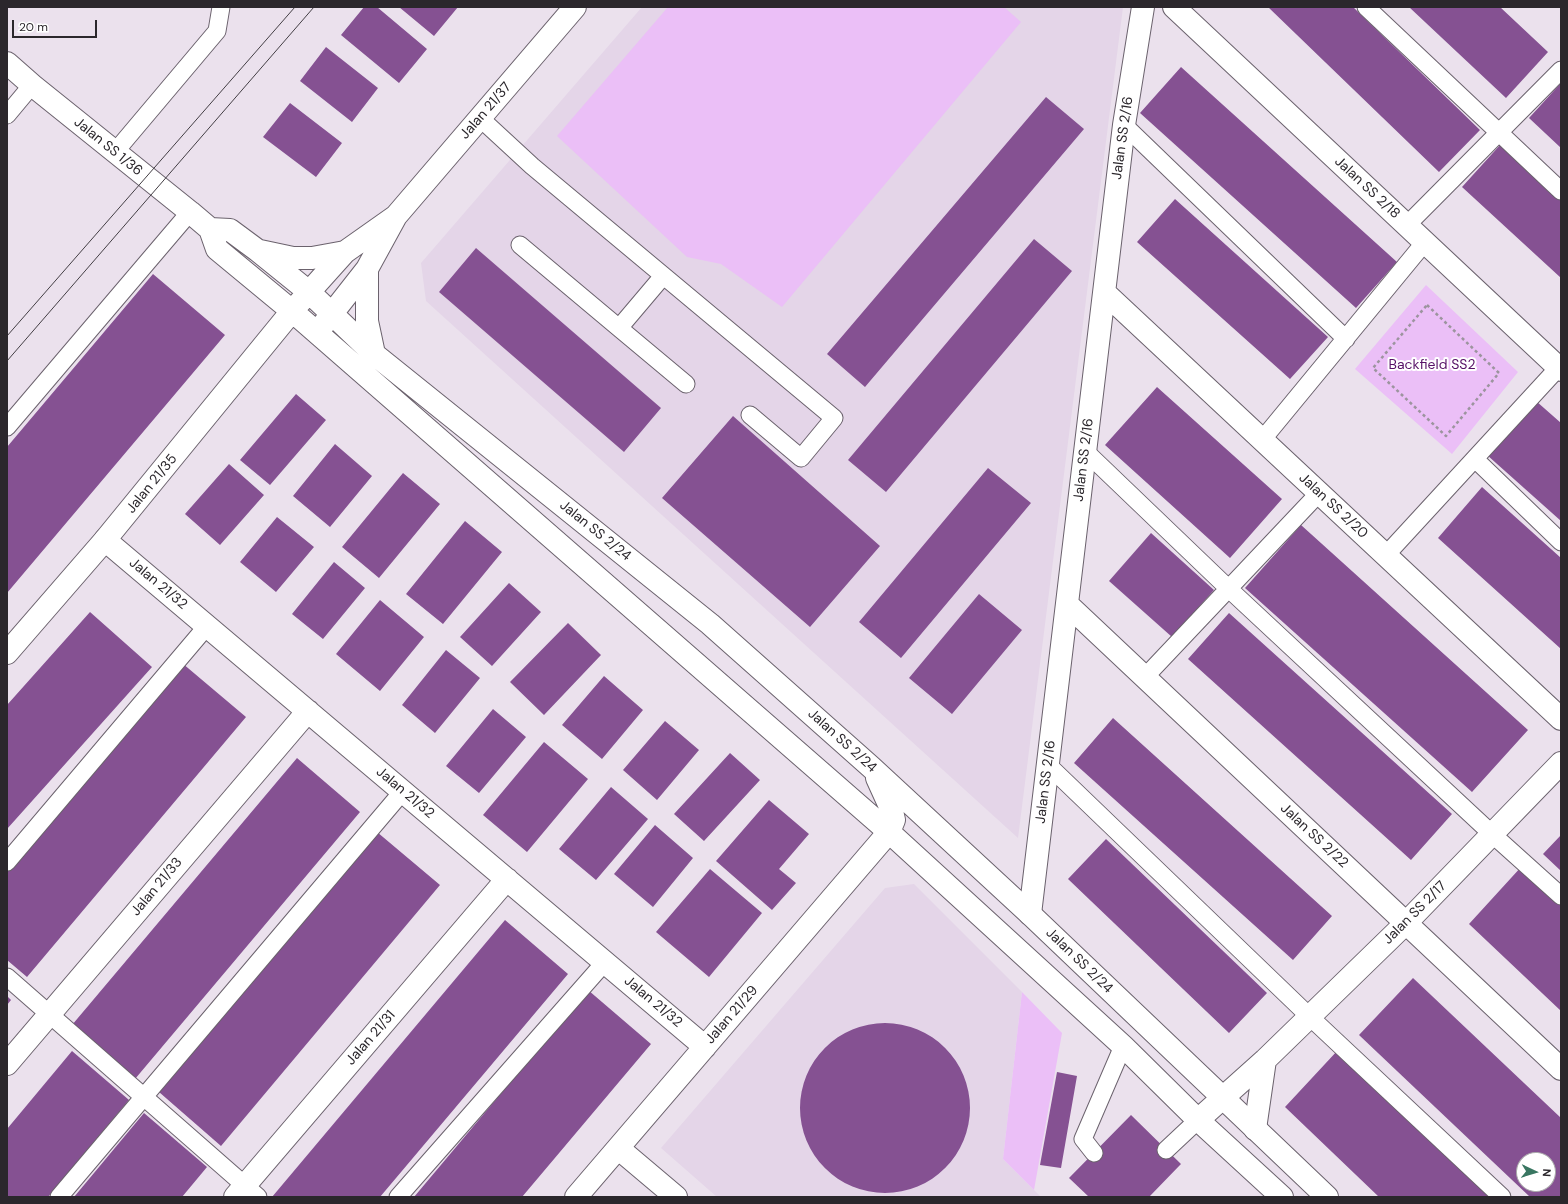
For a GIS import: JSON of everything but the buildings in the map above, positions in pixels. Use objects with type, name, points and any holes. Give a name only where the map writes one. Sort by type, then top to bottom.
[{"type":"street","name":"Jalan 21/37","points":[[317,333],[367,268],[396,216],[575,7]]},
{"type":"street","name":"Jalan SS 2/16","points":[[1030,914],[1124,125],[1143,7]]},
{"type":"street","name":"Jalan SS 2/18","points":[[1174,7],[1560,369]]},
{"type":"street","name":"Jalan SS 1/36","points":[[7,63],[32,85],[210,229]]},
{"type":"street","name":"Jalan 21/37","points":[[309,292],[345,252],[396,216]]},
{"type":"street","points":[[309,292],[230,230],[210,229],[217,249],[292,311],[889,832],[1123,1046],[1271,1193]]},
{"type":"street","points":[[257,250],[293,258],[312,258],[345,252]]},
{"type":"street","points":[[367,268],[367,321],[374,354]]},
{"type":"street","name":"Jalan 21/35","points":[[7,653],[105,540],[309,292]]},
{"type":"street","name":"Jalan SS 2/24","points":[[309,292],[374,354],[710,624],[871,767],[1030,914],[1221,1098],[1327,1197]]},
{"type":"street","name":"Jalan SS 2/20","points":[[1105,293],[1561,719]]},
{"type":"street","name":"Jalan 21/32","points":[[105,540],[705,1046]]},
{"type":"street","name":"Jalan SS 2/22","points":[[1067,604],[1561,1069]]},
{"type":"street","name":"Jalan 21/33","points":[[7,1064],[308,711]]},
{"type":"street","name":"Jalan SS 2/17","points":[[1198,1120],[1221,1098],[1266,1060],[1309,1016],[1406,923],[1561,763]]},
{"type":"street","points":[[871,767],[888,799],[892,811],[894,820],[889,832]]},
{"type":"street","name":"Jalan 21/29","points":[[576,1197],[889,832]]},
{"type":"street","name":"Jalan 21/31","points":[[246,1193],[507,879]]},
{"type":"street","points":[[1256,1130],[1266,1060]]},
{"type":"street","points":[[618,1148],[676,1197]]},
{"type":"lane","points":[[115,152],[217,31],[221,7]]},
{"type":"lane","points":[[1366,7],[1561,191]]},
{"type":"lane","points":[[1407,225],[1561,70]]},
{"type":"lane","points":[[7,115],[32,85]]},
{"type":"lane","points":[[480,118],[532,166],[834,418],[801,458],[750,416]]},
{"type":"lane","points":[[1124,125],[1346,339]]},
{"type":"lane","points":[[7,427],[190,212]]},
{"type":"lane","points":[[1262,440],[1425,242]]},
{"type":"lane","points":[[520,245],[686,384]]},
{"type":"lane","points":[[619,328],[663,276]]},
{"type":"lane","points":[[1386,556],[1474,459],[1560,369]]},
{"type":"lane","points":[[1085,451],[1229,589],[1492,834],[1561,896]]},
{"type":"lane","points":[[1474,459],[1561,542]]},
{"type":"lane","points":[[1145,677],[1319,493]]},
{"type":"lane","points":[[7,862],[207,626]]},
{"type":"lane","points":[[1048,765],[1309,1016],[1502,1197]]},
{"type":"lane","points":[[59,1197],[403,791]]},
{"type":"lane","points":[[398,1197],[605,962]]},
{"type":"lane","points":[[7,977],[144,1098],[246,1193]]},
{"type":"lane","points":[[1094,1153],[1083,1139],[1123,1046]]},
{"type":"lane","points":[[1166,1150],[1198,1120]]},
{"type":"path","points":[[1427,305],[1494,368],[1499,373],[1446,436],[1373,368],[1427,305]]},
{"type":"shaded area","points":[[642,7],[1123,7],[1018,838],[426,301],[421,263]]},
{"type":"shaded area","points":[[914,884],[1022,992],[1003,1159],[1041,1197],[717,1197],[661,1148],[885,888]]},
{"type":"green space","points":[[668,7],[1004,7],[1021,22],[782,307],[721,264],[687,257],[557,136]]},
{"type":"green space","name":"Backfield SS2","points":[[1426,285],[1518,372],[1452,454],[1355,369]]},
{"type":"green space","points":[[1022,992],[1062,1033],[1034,1190],[1003,1159]]},
{"type":"tram line","points":[[7,336],[295,7]]},
{"type":"tram line","points":[[7,361],[314,7]]}]
